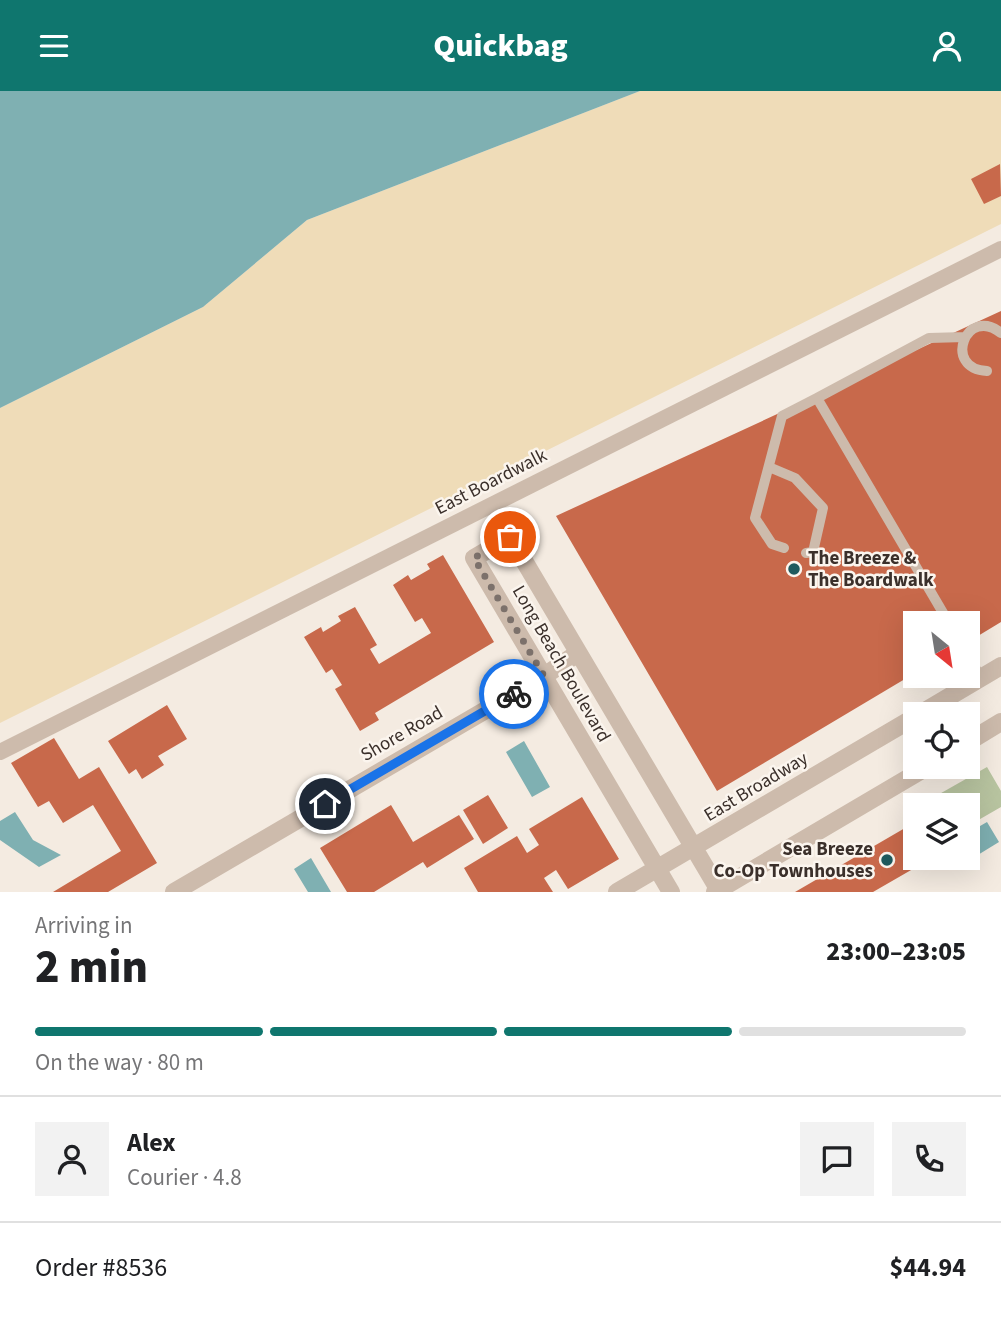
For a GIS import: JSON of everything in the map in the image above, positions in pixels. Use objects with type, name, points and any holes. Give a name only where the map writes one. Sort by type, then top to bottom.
[{"type":"street","name":"East Boardwalk","points":[[0,752],[1001,249]]},
{"type":"street","name":"Long Beach Boulevard","points":[[671,892],[474,558],[510,537],[718,891]]},
{"type":"street","name":"Shore Road","points":[[174,892],[544,676],[578,653]]},
{"type":"street","points":[[940,702],[1001,666]]},
{"type":"street","points":[[980,735],[1001,722]]},
{"type":"street","name":"East Broadway","points":[[617,892],[903,724]]},
{"type":"street","points":[[718,891],[907,779]]},
{"type":"lane","points":[[987,371],[968,364],[962,344],[970,331],[977,327],[993,327],[1001,333]]},
{"type":"lane","points":[[784,548],[772,544],[755,518],[782,416],[929,338],[965,337]]},
{"type":"lane","points":[[817,398],[942,611]]},
{"type":"lane","points":[[769,467],[795,478],[824,507],[813,552],[806,553]]},
{"type":"green space","points":[[987,767],[1001,791],[1001,807],[980,819],[980,793],[941,793],[966,779],[980,779],[980,771]]},
{"type":"sand","points":[[640,91],[1001,91],[1001,224],[0,723],[0,408],[203,307],[307,220]]},
{"type":"water","points":[[0,91],[640,91],[307,220],[203,307],[0,408]]},
{"type":"water","points":[[524,741],[550,787],[532,797],[506,752]]},
{"type":"water","points":[[15,812],[33,840],[61,855],[39,867],[0,840],[0,821]]},
{"type":"water","points":[[987,822],[999,842],[980,854],[980,826]]},
{"type":"water","points":[[311,858],[331,892],[308,892],[294,869]]},
{"type":"building","points":[[1000,164],[1001,196],[984,204],[971,179]]},
{"type":"building","name":"The Breeze & The Boardwalk","points":[[1001,311],[1001,622],[980,635],[980,611],[903,611],[903,680],[717,791],[556,516]]},
{"type":"building","points":[[443,555],[494,642],[375,713],[379,720],[360,731],[335,689],[342,685],[332,669],[326,673],[304,637],[321,627],[323,632],[341,621],[338,616],[355,607],[377,645],[370,649],[379,664],[431,633],[422,618],[415,622],[393,585],[408,575],[411,580],[430,569],[427,564]]},
{"type":"building","points":[[167,705],[187,739],[158,756],[164,765],[142,779],[136,769],[129,774],[108,741]]},
{"type":"building","points":[[54,738],[79,779],[99,767],[157,863],[108,892],[53,892],[121,851],[93,805],[63,823],[49,801],[38,807],[11,763]]},
{"type":"building","points":[[488,795],[508,828],[483,844],[463,810]]},
{"type":"building","points":[[582,797],[619,859],[568,889],[556,870],[544,878],[553,892],[478,892],[464,868],[517,836],[527,853],[539,845],[529,829]]},
{"type":"building","points":[[391,805],[413,842],[459,815],[474,839],[427,868],[423,862],[374,892],[347,892],[320,848]]},
{"type":"building","name":"Sea Breeze Co-Op Townhouses","points":[[903,829],[903,870],[911,870],[873,892],[795,892]]},
{"type":"way so far","points":[[510,537],[474,558],[544,676],[514,694]]},
{"type":"place","name":"The Breeze & The Boardwalk","points":[[794,569]]},
{"type":"place","name":"Sea Breeze Co-Op Townhouses","points":[[887,860]]},
{"type":"route","points":[[325,804],[514,694]]}]
